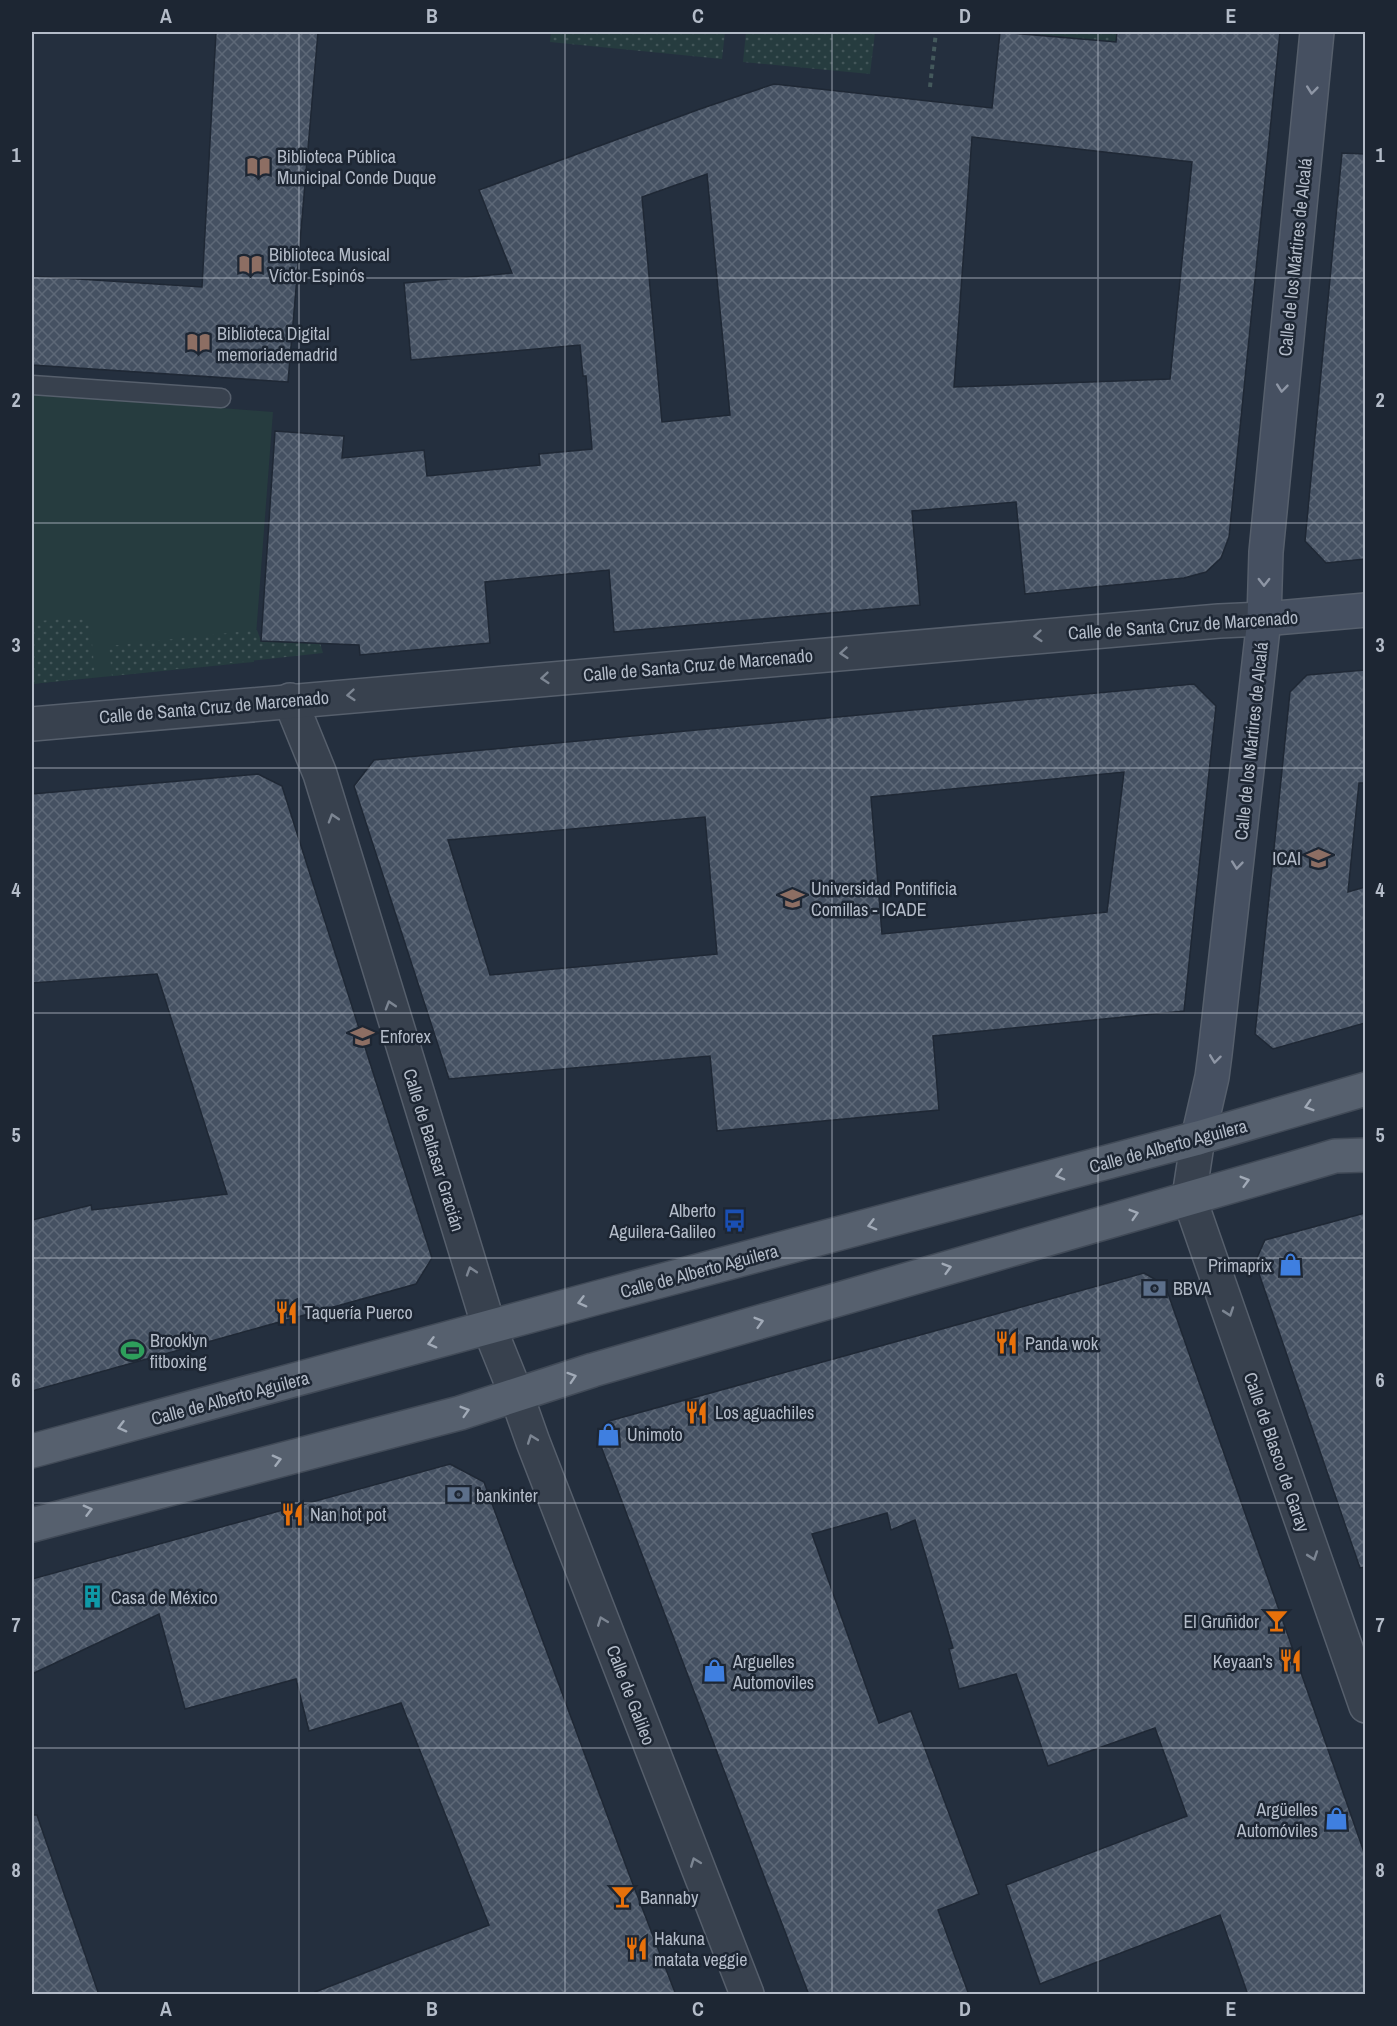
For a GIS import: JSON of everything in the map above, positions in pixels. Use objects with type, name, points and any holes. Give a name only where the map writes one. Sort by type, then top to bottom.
[{"type":"main road","name":"Calle de Alberto Aguilera","points":[[32,1452],[489,1327],[1198,1138],[1365,1089]]},
{"type":"main road","points":[[32,1525],[460,1413],[516,1394],[1189,1197],[1350,1156]]},
{"type":"street","name":"Calle de los Mártires de Alcalá","points":[[1189,1197],[1215,1054],[1264,619],[1265,562],[1317,32]]},
{"type":"street","name":"Calle de Santa Cruz de Marcenado","points":[[32,724],[290,700],[1365,610]]},
{"type":"street","name":"Calle de Baltasar Gracián","points":[[290,700],[320,774],[489,1327],[516,1394]]},
{"type":"street","points":[[1350,1156],[1365,1137]]},
{"type":"street","name":"Calle de Blasco de Garay","points":[[1189,1197],[1365,1706]]},
{"type":"street","name":"Calle de Galileo","points":[[516,1394],[747,1995]]},
{"type":"lane","points":[[32,385],[221,398]]},
{"type":"path","points":[[930,87],[936,32]]},
{"type":"green space","points":[[551,32],[725,32],[722,59],[550,42]]},
{"type":"green space","points":[[746,32],[875,33],[870,74],[743,62]]},
{"type":"green space","points":[[1037,32],[1117,32],[1116,42],[1036,34]]},
{"type":"green space","points":[[32,393],[273,412],[254,662],[32,684]]},
{"type":"green space","points":[[67,618],[90,620],[95,677],[32,684],[32,622]]},
{"type":"green space","points":[[257,630],[261,641],[320,643],[323,653],[112,676],[109,646]]},
{"type":"building","points":[[216,32],[318,32],[288,382],[32,365],[32,276],[202,287]]},
{"type":"building","points":[[1000,32],[1116,42],[1117,32],[1280,32],[1229,537],[1221,558],[1206,572],[1184,578],[1025,594],[1016,502],[912,511],[920,605],[614,632],[609,570],[485,582],[490,643],[360,655],[359,645],[261,641],[275,431],[344,436],[342,458],[424,450],[427,476],[540,465],[539,454],[592,449],[586,376],[583,376],[580,345],[411,360],[404,283],[512,273],[479,190],[774,84],[992,108]],"holes":[[[972,137],[1192,162],[1170,379],[954,387]],[[707,174],[730,415],[662,422],[642,197]]]},
{"type":"building","points":[[1342,153],[1365,154],[1365,559],[1326,563],[1305,541]]},
{"type":"building","name":"ICAI","points":[[1365,670],[1365,783],[1359,783],[1348,892],[1365,887],[1365,1023],[1273,1049],[1255,1034],[1290,692],[1307,675]]},
{"type":"building","name":"Universidad Pontificia Comillas - ICADE","points":[[1194,684],[1216,706],[1184,1011],[933,1036],[939,1110],[717,1131],[710,1056],[449,1079],[354,786],[374,760]],"holes":[[[1124,772],[1107,912],[882,934],[871,797]],[[705,817],[717,954],[490,975],[448,840]]]},
{"type":"building","points":[[258,774],[282,786],[432,1258],[416,1284],[32,1391],[32,1220],[91,1205],[92,1210],[227,1194],[157,974],[32,983],[32,794]]},
{"type":"building","points":[[1365,1213],[1365,1567],[1360,1568],[1255,1262],[1265,1240]]},
{"type":"building","points":[[1144,1273],[1165,1285],[1365,1855],[1365,1995],[1248,1995],[1220,1915],[1040,1984],[1006,1885],[1187,1816],[1155,1728],[1048,1766],[1016,1674],[959,1689],[949,1649],[953,1648],[915,1520],[891,1530],[887,1513],[812,1534],[879,1723],[911,1711],[979,1894],[938,1910],[969,1995],[809,1995],[599,1441],[609,1421]]},
{"type":"building","points":[[450,1464],[484,1482],[676,1995],[316,1995],[315,1992],[489,1925],[401,1703],[309,1731],[296,1679],[185,1709],[159,1614],[32,1674],[32,1579]]},
{"type":"building","points":[[32,1815],[37,1815],[99,1995],[32,1995]]},
{"type":"place","name":"Biblioteca Pública Municipal Conde Duque","points":[[259,166]]},
{"type":"place","name":"Biblioteca Musical Víctor Espinós","points":[[251,264]]},
{"type":"place","name":"Biblioteca Digital memoriademadrid","points":[[199,343]]},
{"type":"place","name":"ICAI","points":[[1319,858]]},
{"type":"place","name":"Universidad Pontificia Comillas - ICADE","points":[[793,898]]},
{"type":"place","name":"Enforex","points":[[362,1036]]},
{"type":"place","name":"Alberto Aguilera-Galileo","points":[[734,1220]]},
{"type":"place","name":"Primaprix","points":[[1290,1265]]},
{"type":"place","name":"BBVA","points":[[1155,1288]]},
{"type":"place","name":"Taquería Puerco","points":[[286,1312]]},
{"type":"place","name":"Panda wok","points":[[1007,1343]]},
{"type":"place","name":"Brooklyn fitboxing","points":[[132,1350]]},
{"type":"place","name":"Los aguachiles","points":[[697,1412]]},
{"type":"place","name":"Unimoto","points":[[609,1434]]},
{"type":"place","name":"bankinter","points":[[458,1495]]},
{"type":"place","name":"Nan hot pot","points":[[292,1514]]},
{"type":"place","name":"Casa de México","points":[[93,1597]]},
{"type":"place","name":"El Gruñidor","points":[[1277,1621]]},
{"type":"place","name":"Keyaan's","points":[[1291,1661]]},
{"type":"place","name":"Arguelles Automoviles","points":[[715,1671]]},
{"type":"place","name":"Argüelles Automóviles","points":[[1336,1819]]},
{"type":"place","name":"Bannaby","points":[[622,1897]]},
{"type":"place","name":"Hakuna matata veggie","points":[[636,1948]]}]
